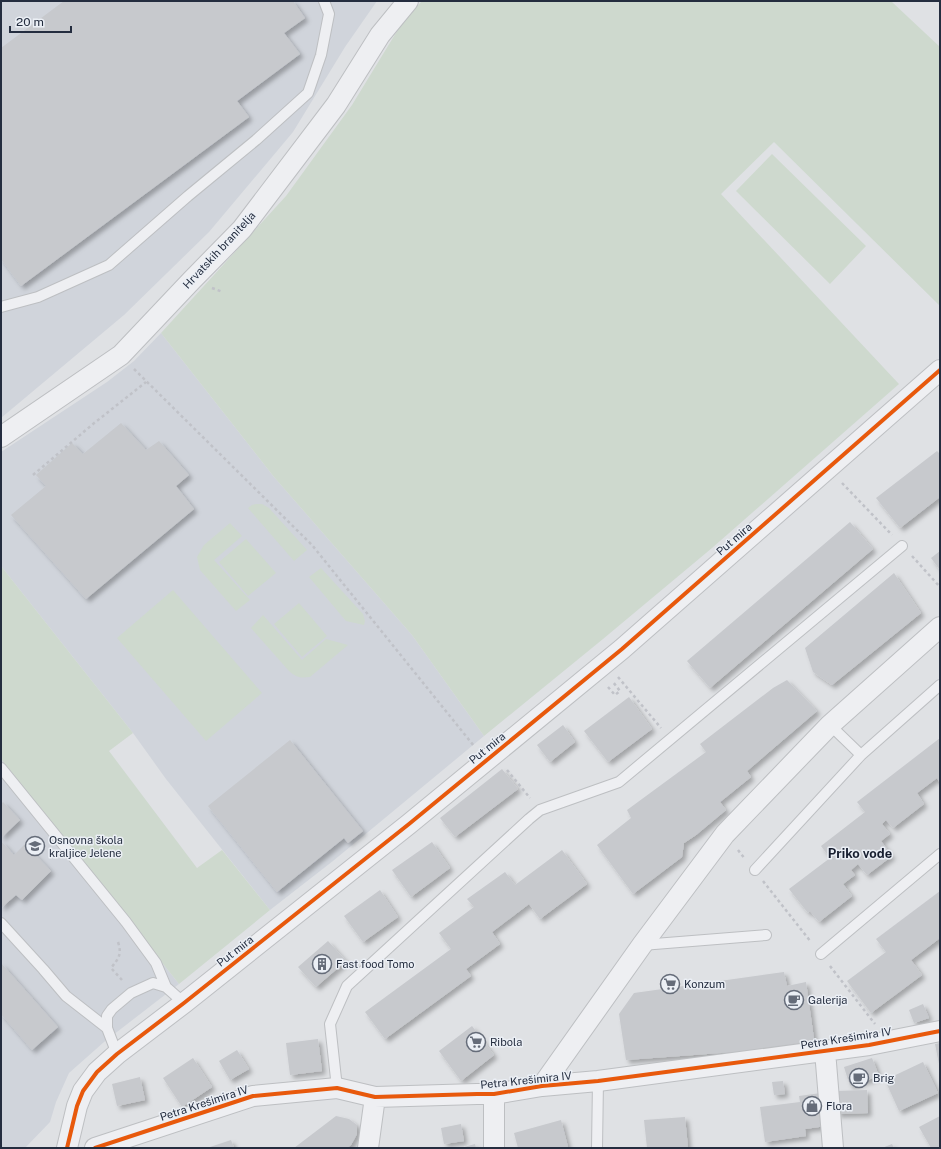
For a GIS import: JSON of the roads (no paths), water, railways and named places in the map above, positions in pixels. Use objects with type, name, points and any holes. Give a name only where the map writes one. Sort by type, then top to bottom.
[{"type":"street","name":"Hrvatskih branitelja","points":[[1,437],[121,355],[242,229],[336,105],[380,35],[408,1]]},
{"type":"street","name":"Put mira","points":[[67,1148],[77,1106],[83,1091],[97,1072],[117,1054],[184,1003],[403,829],[622,650],[940,370]]},
{"type":"street","points":[[542,1086],[642,945],[725,834],[830,725],[940,627]]},
{"type":"street","name":"Petra Krešimira IV","points":[[95,1148],[253,1096],[337,1088],[375,1097],[494,1094],[542,1086],[598,1081],[869,1045],[940,1031]]},
{"type":"street","points":[[825,1051],[833,1148]]},
{"type":"street","points":[[494,1094],[494,1148]]},
{"type":"street","points":[[368,1148],[375,1097]]},
{"type":"lane","points":[[1,307],[38,297],[109,265],[188,196],[256,140],[308,93],[321,55],[329,14],[324,1]]},
{"type":"lane","points":[[337,1088],[330,1024],[347,986],[540,810],[619,782],[902,546]]},
{"type":"lane","points":[[755,870],[861,755],[940,685]]},
{"type":"lane","points":[[830,725],[861,755]]},
{"type":"lane","points":[[1,768],[126,922],[156,963],[166,987]]},
{"type":"lane","points":[[821,954],[940,854]]},
{"type":"lane","points":[[1,923],[66,996],[106,1028]]},
{"type":"lane","points":[[642,945],[766,935]]},
{"type":"lane","points":[[117,1054],[106,1028],[107,1016],[112,1009],[131,993],[153,983],[166,987],[184,1003]]},
{"type":"lane","points":[[597,1148],[598,1081]]},
{"type":"place","name":"Osnovna škola kraljice Jelene","points":[[35,846]]},
{"type":"place","name":"Fast food Tomo","points":[[322,964]]},
{"type":"place","name":"Konzum","points":[[670,984]]},
{"type":"place","name":"Galerija","points":[[794,1000]]},
{"type":"place","name":"Ribola","points":[[476,1042]]},
{"type":"place","name":"Brig","points":[[859,1078]]},
{"type":"place","name":"Flora","points":[[812,1106]]},
{"type":"district","name":"Priko vode","points":[[860,853]]}]
